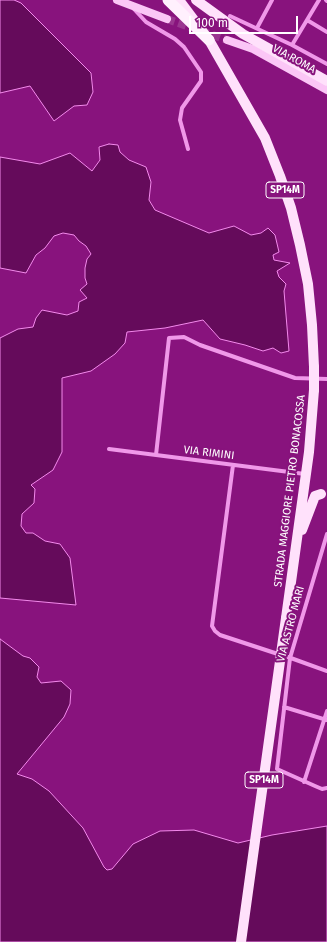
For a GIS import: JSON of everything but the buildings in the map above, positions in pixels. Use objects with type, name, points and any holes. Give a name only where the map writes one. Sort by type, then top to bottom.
[{"type":"highway","points":[[168,0],[209,40]]},
{"type":"main road","points":[[116,0],[167,19]]},
{"type":"main road","name":"STRADA MAGGIORE PIETRO BONACOSSA","points":[[179,0],[209,40],[265,138],[291,208],[308,284],[312,325],[314,390],[310,444],[241,942]]},
{"type":"main road","points":[[196,0],[243,34],[327,81]]},
{"type":"main road","name":"VIA ROMA","points":[[227,40],[253,49],[327,90]]},
{"type":"main road","points":[[296,544],[315,496],[317,494],[321,494]]},
{"type":"street","points":[[257,28],[272,0]]},
{"type":"street","points":[[292,45],[319,0]]},
{"type":"street","points":[[131,5],[146,22],[175,39],[184,47],[201,72],[201,81],[182,108],[180,120],[188,149]]},
{"type":"street","points":[[230,16],[292,45],[327,64]]},
{"type":"street","points":[[307,20],[327,32]]},
{"type":"street","points":[[156,455],[169,338],[184,337],[200,345],[295,378],[327,379]]},
{"type":"street","name":"VIA RIMINI","points":[[109,449],[306,474]]},
{"type":"street","points":[[233,465],[212,626],[220,635],[327,670]]},
{"type":"street","name":"VIA ASTRO MARI","points":[[304,782],[277,769],[290,658],[327,534]]},
{"type":"street","points":[[284,707],[326,720]]},
{"type":"street","points":[[327,711],[326,720],[304,782],[322,789],[327,788]]},
{"type":"shaded area","points":[[0,0],[14,0],[21,3],[91,73],[93,92],[87,105],[74,106],[54,121],[30,86],[0,93]]},
{"type":"shaded area","points":[[109,144],[118,145],[120,152],[129,160],[146,167],[151,182],[149,200],[155,210],[209,233],[234,226],[251,235],[261,233],[268,228],[275,235],[279,252],[273,255],[274,260],[290,263],[277,271],[279,277],[286,284],[284,291],[289,351],[281,353],[273,348],[263,351],[220,339],[203,320],[165,328],[127,332],[125,343],[115,354],[91,371],[62,378],[62,452],[53,470],[31,485],[35,489],[34,503],[22,514],[21,526],[26,533],[33,533],[45,541],[60,544],[70,558],[76,605],[0,598],[0,338],[18,329],[33,327],[36,318],[42,310],[67,315],[78,311],[79,302],[87,298],[80,290],[87,284],[85,278],[85,268],[87,259],[91,254],[86,246],[74,235],[63,233],[54,236],[45,248],[36,255],[26,273],[0,268],[0,157],[40,164],[70,153],[92,171],[100,160],[99,147]]},
{"type":"shaded area","points":[[0,639],[23,656],[30,658],[39,667],[37,677],[41,683],[61,681],[71,690],[70,704],[64,717],[17,774],[32,779],[49,791],[83,828],[107,870],[112,869],[133,844],[160,831],[194,830],[238,843],[272,835],[327,826],[327,942],[0,942]]},
{"type":"tunnel","points":[[167,19],[227,40]]}]
